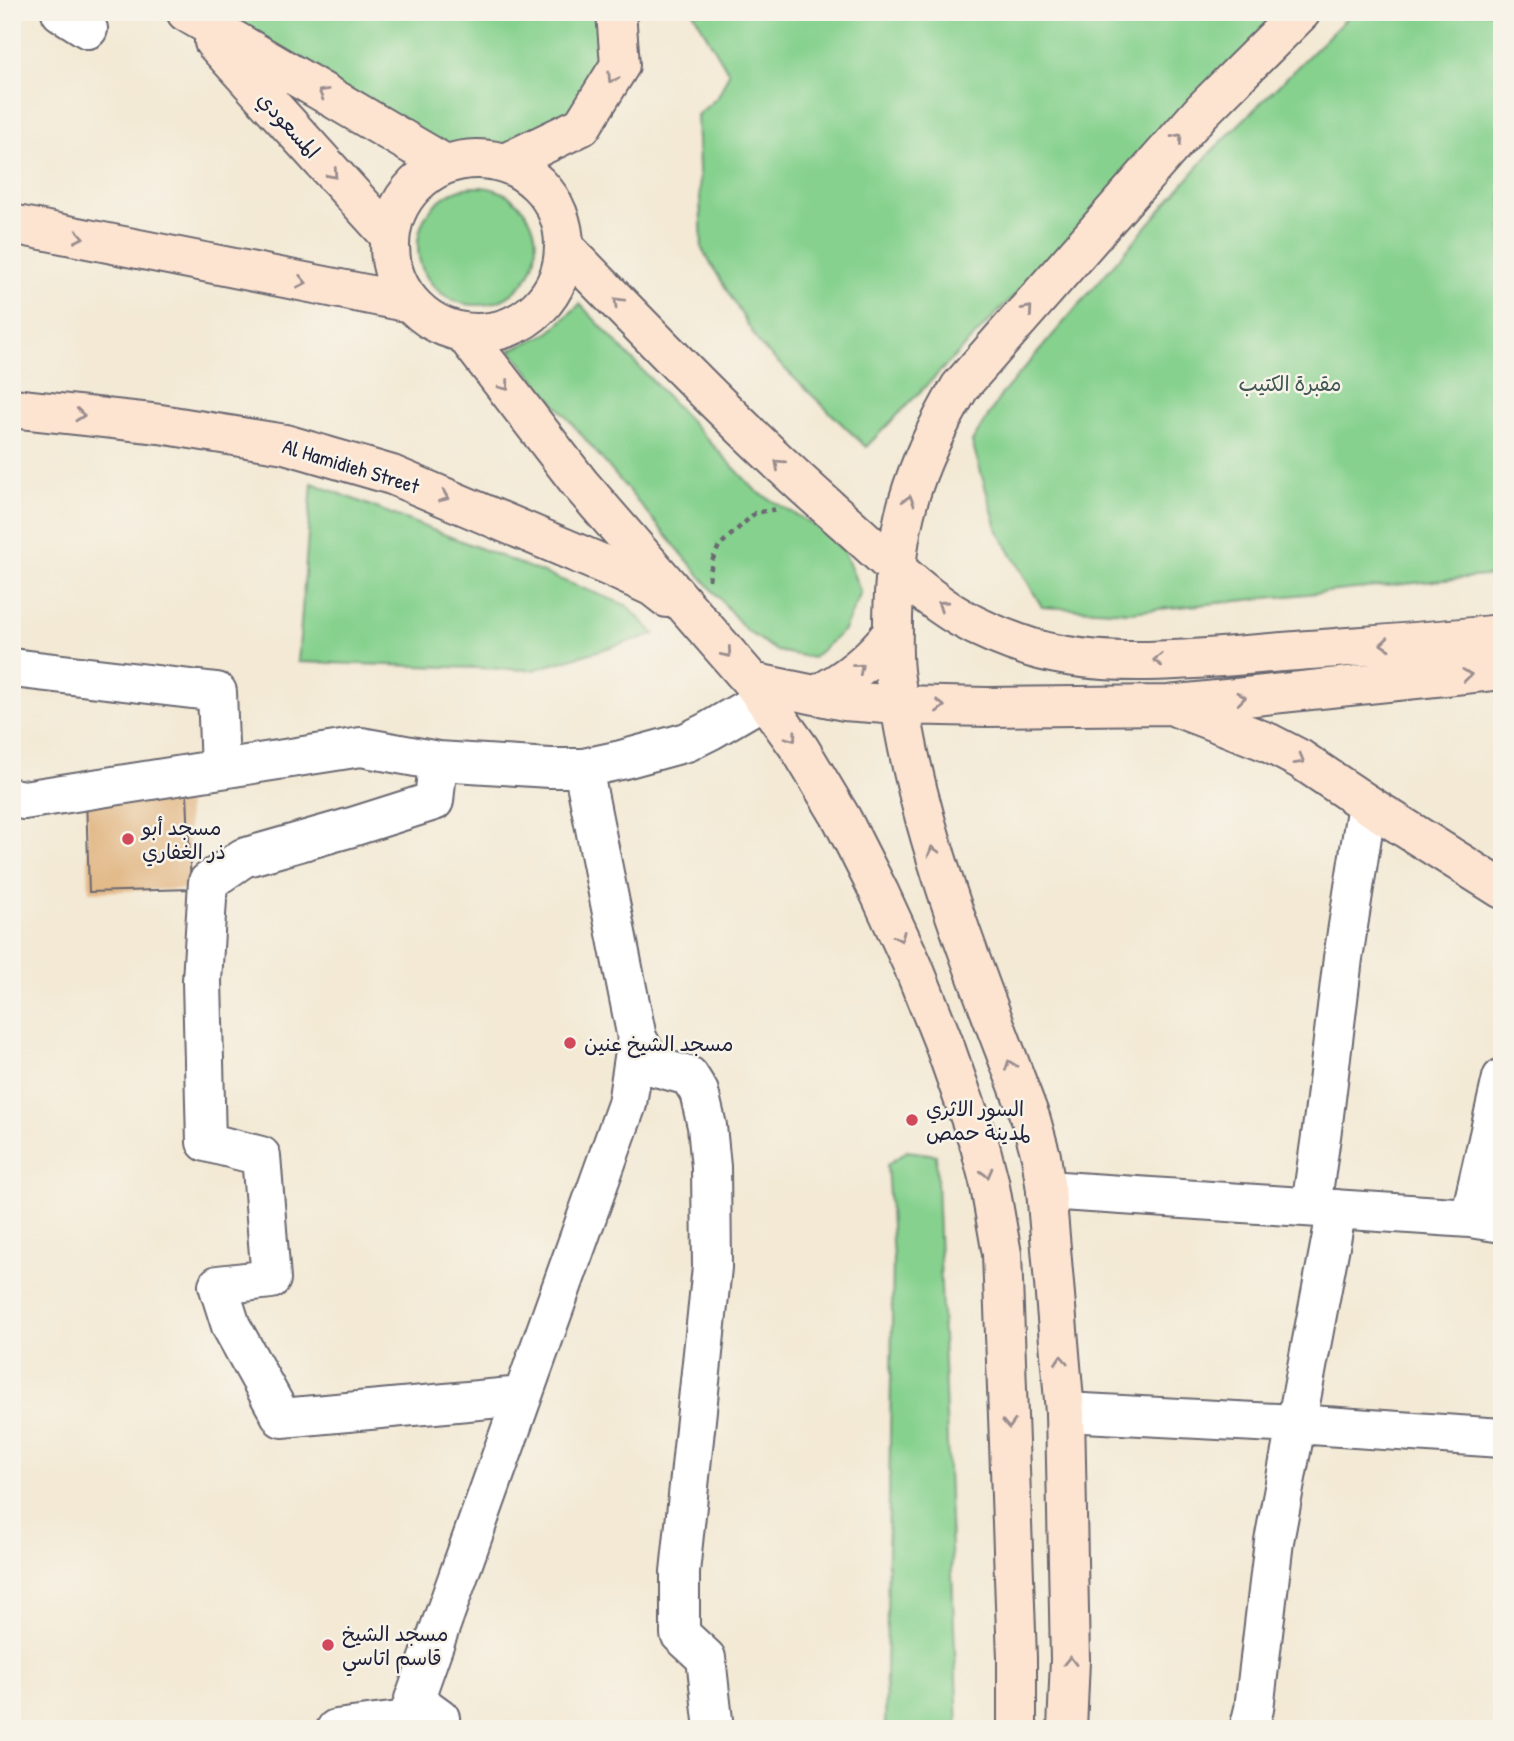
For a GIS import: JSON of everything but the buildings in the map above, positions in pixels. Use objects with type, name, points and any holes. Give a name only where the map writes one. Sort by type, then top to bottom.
[{"type":"main road","points":[[505,163],[582,126],[620,65],[616,12]]},
{"type":"main road","points":[[1067,1729],[1070,1660],[1065,1412],[1041,1156],[1031,1120],[947,894],[917,789],[894,669],[895,567],[917,473],[929,443],[960,387],[1202,111],[1301,12]]},
{"type":"main road","points":[[187,13],[445,164]]},
{"type":"main road","name":"المسعودي","points":[[187,13],[390,236]]},
{"type":"main road","points":[[475,158],[505,163],[530,176],[549,196],[561,220],[565,248],[559,277],[544,303],[521,322],[493,332],[463,332],[435,323],[411,303],[397,283],[390,260],[390,236],[396,213],[407,192],[424,176],[445,164],[475,158]]},
{"type":"main road","points":[[12,224],[411,303]]},
{"type":"main road","points":[[565,248],[772,457],[926,594],[960,617],[996,636],[1035,649],[1129,661],[1192,659],[1502,634]]},
{"type":"main road","points":[[463,332],[582,485],[758,690],[800,748],[842,819],[879,892],[943,1041],[980,1146],[1000,1241],[1017,1658],[1017,1729]]},
{"type":"main road","name":"Al Hamidieh Street","points":[[12,408],[160,424],[285,444],[392,475],[653,587],[702,625]]},
{"type":"main road","points":[[817,695],[859,669],[893,632]]},
{"type":"main road","points":[[758,690],[900,705],[1170,705],[1502,670]]},
{"type":"main road","points":[[1170,705],[1267,742],[1300,759],[1502,889]]},
{"type":"street","points":[[12,668],[217,692],[220,769]]},
{"type":"street","points":[[12,798],[24,800],[361,747],[438,761],[583,768],[687,741],[709,731],[758,690]]},
{"type":"street","points":[[438,761],[434,801],[243,858],[208,882],[202,981],[206,1142],[261,1156],[271,1279],[218,1284],[231,1326],[282,1419],[522,1396]]},
{"type":"street","points":[[583,768],[638,1038],[652,1066],[689,1076],[699,1093],[707,1126],[711,1167],[712,1267],[680,1572],[680,1634],[706,1658],[714,1729]]},
{"type":"street","points":[[1249,1729],[1254,1709],[1274,1541],[1296,1424],[1324,1208],[1324,1115],[1343,958],[1367,804]]},
{"type":"street","points":[[336,1729],[407,1720],[627,1104],[638,1038]]},
{"type":"street","points":[[1046,1190],[1486,1220],[1502,1078]]},
{"type":"street","points":[[1065,1412],[1502,1438]]},
{"type":"street","points":[[414,1699],[440,1718],[441,1729]]},
{"type":"path","points":[[702,625],[712,561],[719,546],[734,532],[755,513],[789,507],[830,509]]},
{"type":"green space","points":[[186,12],[616,12],[582,126],[490,159],[460,160]]},
{"type":"green space","points":[[693,12],[1292,12],[866,447],[760,345],[702,249],[697,115],[718,97],[729,73]]},
{"type":"green space","name":"مقبرة الكتيب","points":[[1353,12],[1502,12],[1502,574],[1130,612],[1042,607],[998,531],[972,442],[1001,395],[1210,153]]},
{"type":"green space","points":[[477,187],[500,191],[519,204],[532,223],[536,246],[532,269],[519,288],[500,301],[477,305],[454,301],[435,288],[422,269],[418,246],[422,223],[435,204],[454,191]]},
{"type":"green space","points":[[580,304],[756,491],[820,529],[844,551],[861,593],[844,630],[813,658],[777,651],[746,630],[510,350],[549,333]]},
{"type":"green space","points":[[312,483],[626,605],[655,634],[533,670],[298,662]]},
{"type":"green space","points":[[907,1151],[936,1155],[958,1729],[885,1729],[893,1258],[887,1165]]},
{"type":"place","name":"مسجد أبو ذر الغفاري","points":[[128,839]]},
{"type":"place","name":"مسجد الشيخ عنين","points":[[570,1043]]},
{"type":"place","name":"السور الاثري لمدينة حمص","points":[[912,1120]]},
{"type":"place","name":"مسجد الشيخ قاسم اتاسي","points":[[328,1645]]}]
